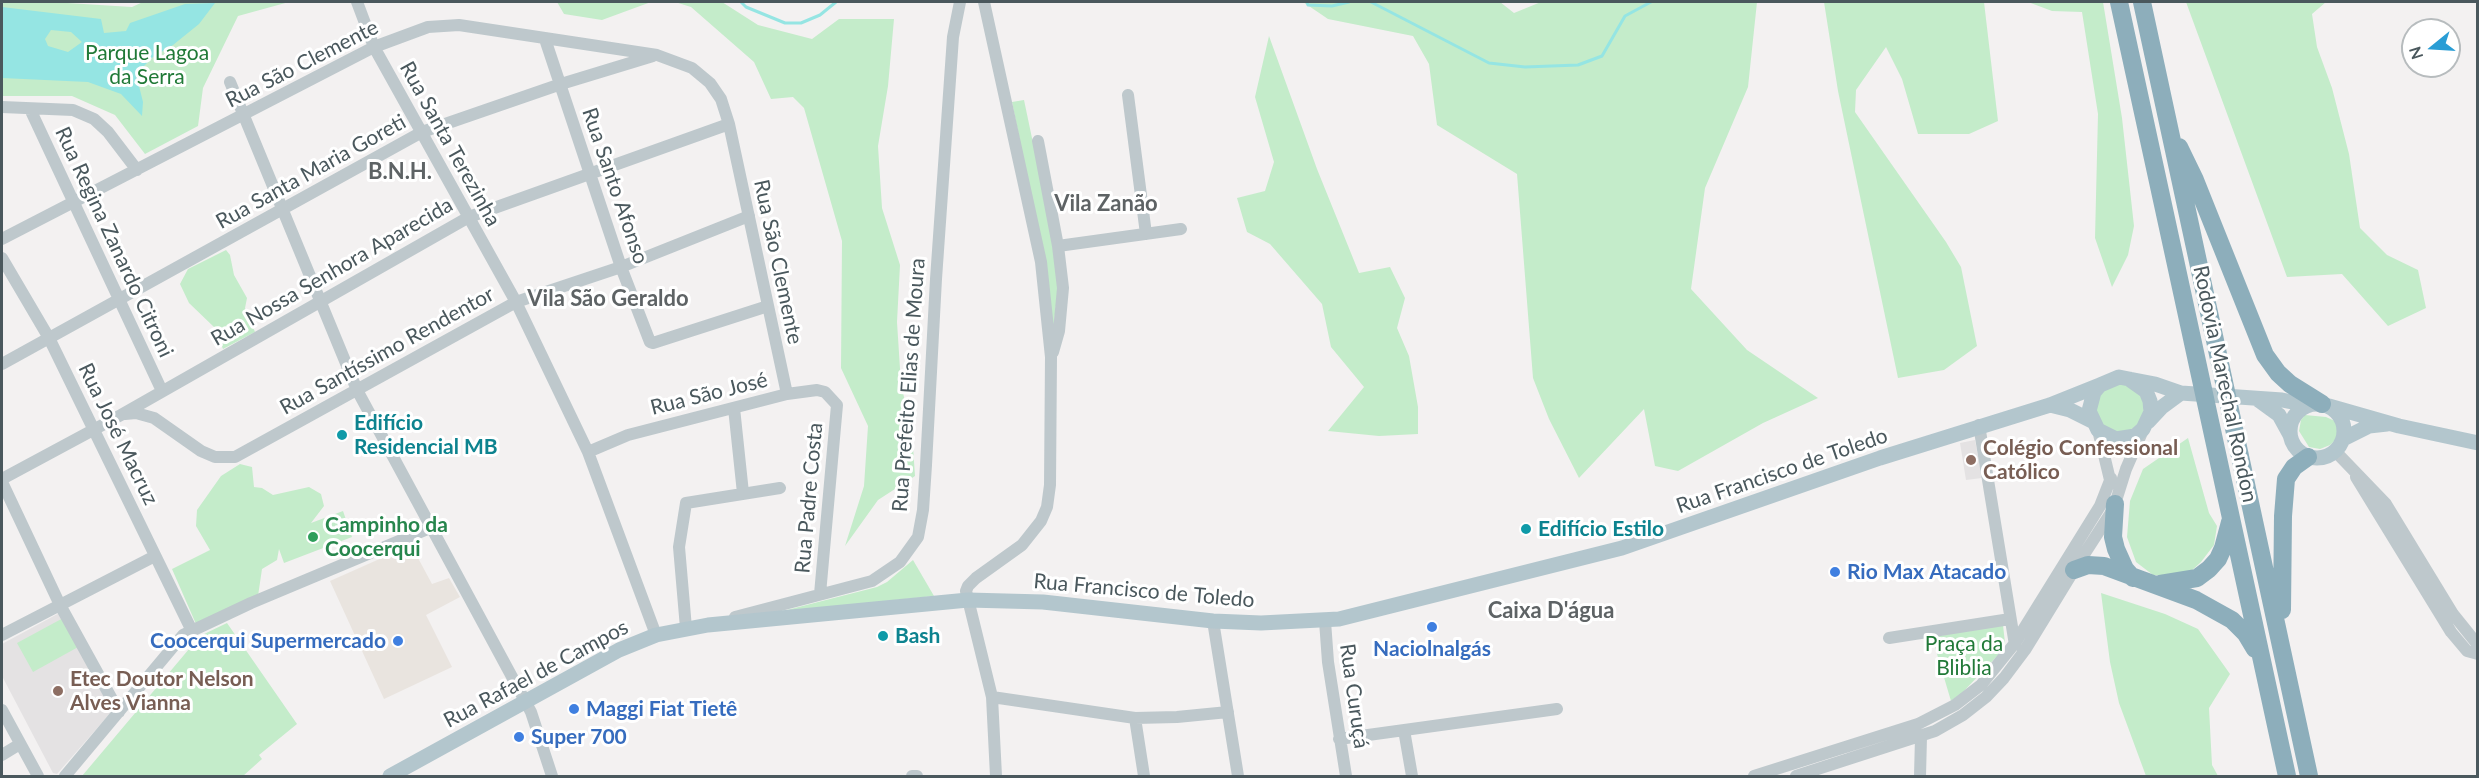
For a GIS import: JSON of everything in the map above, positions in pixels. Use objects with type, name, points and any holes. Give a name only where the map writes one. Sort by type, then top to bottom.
[{"type":"highway","name":"Rodovia Marechal Rondon","points":[[2142,2],[2309,777]]},
{"type":"highway","name":"Rodovia Marechal Rondon","points":[[2121,8],[2287,777]]},
{"type":"highway","points":[[2167,124],[2195,180],[2265,355],[2290,384],[2319,405]]},
{"type":"highway","points":[[2283,654],[2281,569],[2286,479],[2294,467],[2308,457]]},
{"type":"highway","points":[[2114,506],[2113,537],[2116,549],[2125,568],[2133,578]]},
{"type":"highway","points":[[2155,585],[2190,580],[2209,569],[2218,559],[2223,548],[2231,518]]},
{"type":"highway","points":[[2074,570],[2095,564],[2196,600],[2232,620],[2247,634],[2262,662]]},
{"type":"main road","points":[[2129,379],[2138,383],[2146,391],[2150,401],[2151,412],[2146,425]]},
{"type":"main road","points":[[2095,425],[2090,401],[2100,385],[2109,380],[2129,379],[2155,384],[2185,394],[2282,400],[2319,405],[2477,443]]},
{"type":"main road","name":"Rua Francisco de Toledo","points":[[708,625],[968,600],[1043,602],[1213,621],[1261,623],[1325,621],[1382,610],[1622,548],[1979,425],[2050,405],[2100,385]]},
{"type":"main road","points":[[2050,405],[2070,410],[2095,425],[2106,436],[2126,439],[2146,425],[2162,407],[2185,394]]},
{"type":"main road","points":[[2253,399],[2279,415],[2293,444],[2308,457],[2327,456],[2357,430],[2378,424],[2399,426]]},
{"type":"main road","points":[[2290,435],[2291,421],[2295,414],[2319,405]]},
{"type":"main road","points":[[2319,405],[2342,420],[2339,445]]},
{"type":"main road","name":"Rua Rafael de Campos","points":[[390,777],[619,650],[656,635],[708,625]]},
{"type":"street","name":"Rua Santa Terezinha","points":[[357,2],[374,47],[516,302],[588,452],[656,635]]},
{"type":"street","name":"Rua Prefeito Elias de Moura","points":[[708,625],[872,581],[900,562],[918,537],[924,487],[953,38],[960,2]]},
{"type":"street","points":[[984,2],[1041,262],[1051,357],[1047,507],[1041,521],[1022,545],[972,581],[966,591],[992,697],[996,777]]},
{"type":"street","name":"Rua São Clemente","points":[[2,239],[374,47],[428,27],[459,25],[657,55],[692,68],[710,83],[722,99],[787,394]]},
{"type":"street","name":"Rua Santo Afonso","points":[[546,39],[621,267],[649,340],[653,343],[768,306]]},
{"type":"street","name":"Rua Santa Maria Goreti","points":[[2,364],[422,132],[561,84],[657,55]]},
{"type":"street","points":[[230,82],[357,390],[526,702],[552,777]]},
{"type":"street","points":[[1128,95],[1146,234]]},
{"type":"street","points":[[2,107],[73,110],[94,119],[108,132],[137,170]]},
{"type":"street","name":"Rua Regina Zanardo Citroni","points":[[30,109],[162,391]]},
{"type":"street","name":"Rua Nossa Senhora Aparecida","points":[[2,480],[469,217],[729,124]]},
{"type":"street","points":[[1038,141],[1058,246],[1063,288],[1059,331],[1051,357]]},
{"type":"street","name":"Rua Santíssimo Rendentor","points":[[121,415],[136,413],[154,418],[201,451],[215,457],[235,457],[516,302],[621,267],[748,216]]},
{"type":"street","points":[[1058,246],[1181,229]]},
{"type":"street","name":"Rua José Macruz","points":[[2,258],[49,338],[192,631]]},
{"type":"street","name":"Rua São José","points":[[588,452],[628,435],[787,394],[818,390],[825,392],[837,405]]},
{"type":"street","name":"Rua Padre Costa","points":[[820,594],[837,405]]},
{"type":"street","points":[[735,408],[743,493]]},
{"type":"street","points":[[1979,425],[2010,619],[2020,657]]},
{"type":"street","points":[[2095,425],[2110,478],[2114,506]]},
{"type":"street","points":[[1796,777],[1830,771],[1921,737],[1963,715],[1986,697],[2020,657],[2114,506],[2129,460],[2146,425]]},
{"type":"street","points":[[2339,445],[2361,487],[2406,547],[2459,643],[2467,651],[2478,654]]},
{"type":"street","points":[[1754,777],[1918,724],[1955,705],[1980,685],[2015,644],[2100,506],[2110,478]]},
{"type":"street","points":[[2,480],[60,605],[119,712]]},
{"type":"street","points":[[686,628],[679,547],[686,503],[780,488]]},
{"type":"street","points":[[65,777],[183,635],[251,603],[430,528]]},
{"type":"street","points":[[2,635],[155,556]]},
{"type":"street","points":[[2426,580],[2478,645]]},
{"type":"street","points":[[1889,638],[2010,619]]},
{"type":"street","points":[[1213,621],[1238,777]]},
{"type":"street","name":"Rua Curuçá","points":[[1325,621],[1328,662],[1346,777]]},
{"type":"street","points":[[992,697],[1134,718],[1228,712]]},
{"type":"street","points":[[1339,739],[1557,709]]},
{"type":"street","points":[[2,710],[38,777]]},
{"type":"street","points":[[1134,718],[1144,777]]},
{"type":"street","points":[[1404,730],[1412,777]]},
{"type":"street","points":[[1920,777],[1921,737]]},
{"type":"street","points":[[2,754],[20,744]]},
{"type":"street","points":[[1830,771],[1832,751]]},
{"type":"street","points":[[1813,757],[1814,773]]},
{"type":"street","points":[[912,776],[917,777]]},
{"type":"shaded area","name":"Colégio Confessional Católico","points":[[1975,440],[1982,478],[1966,480],[1960,443]]},
{"type":"shaded area","name":"Coocerqui Supermercado","points":[[411,545],[432,584],[449,578],[460,597],[426,615],[452,667],[384,699],[330,581]]},
{"type":"shaded area","name":"Etec Doutor Nelson Alves Vianna","points":[[63,611],[113,710],[57,774],[53,773],[2,676],[2,644]]},
{"type":"green space","name":"Parque Lagoa da Serra","points":[[2,2],[51,2],[132,7],[143,2],[289,2],[238,16],[203,88],[198,126],[145,154],[115,115],[72,96],[2,96]]},
{"type":"green space","points":[[557,2],[651,2],[602,20],[564,14]]},
{"type":"green space","points":[[675,2],[722,2],[758,25],[812,39],[839,19],[894,19],[888,86],[878,146],[882,208],[900,265],[897,322],[901,384],[912,432],[915,476],[878,500],[845,546],[864,486],[868,426],[841,368],[842,241],[804,108],[793,97],[771,99],[754,62],[691,7]]},
{"type":"green space","points":[[1303,2],[1500,2],[1514,13],[1541,2],[1757,2],[1748,87],[1705,188],[1691,289],[1747,350],[1818,398],[1763,423],[1678,471],[1655,466],[1644,409],[1579,478],[1549,419],[1533,378],[1517,174],[1437,125],[1429,64],[1413,36],[1328,19]]},
{"type":"green space","points":[[1824,2],[1984,2],[1998,121],[1969,134],[1918,134],[1902,79],[1886,47],[1856,90],[1855,112],[1961,267],[1977,346],[1944,370],[1898,378],[1838,91]]},
{"type":"green space","points":[[2028,2],[2103,2],[2122,118],[2134,226],[2128,255],[2112,287],[2095,238],[2098,114],[2082,12],[2052,11]]},
{"type":"green space","points":[[2186,2],[2326,2],[2312,14],[2317,47],[2332,88],[2349,154],[2360,228],[2387,255],[2418,270],[2426,308],[2388,326],[2342,274],[2287,277]]},
{"type":"green space","points":[[1269,36],[1317,169],[1359,273],[1390,267],[1405,298],[1397,328],[1409,356],[1418,407],[1418,434],[1379,436],[1328,431],[1364,387],[1331,347],[1322,304],[1270,244],[1247,232],[1237,198],[1265,191],[1274,162],[1255,97]]},
{"type":"green space","points":[[1024,100],[1054,243],[1058,287],[1053,332],[1046,270],[1012,102]]},
{"type":"green space","points":[[226,250],[230,255],[234,275],[247,298],[245,308],[255,332],[223,349],[214,327],[189,303],[180,284],[188,269]]},
{"type":"green space","points":[[2115,384],[2125,384],[2137,391],[2144,403],[2144,413],[2137,425],[2125,432],[2115,432],[2100,421],[2096,413],[2096,403],[2107,388]]},
{"type":"green space","points":[[2305,415],[2326,417],[2335,421],[2338,426],[2338,438],[2330,445],[2320,449],[2309,447],[2299,431],[2301,420]]},
{"type":"green space","points":[[2188,438],[2209,513],[2217,526],[2214,545],[2189,573],[2171,576],[2153,575],[2136,562],[2127,537],[2130,501],[2143,469]]},
{"type":"green space","points":[[240,464],[252,467],[254,487],[262,488],[273,495],[309,487],[321,494],[324,506],[311,523],[343,511],[352,537],[284,563],[279,549],[277,560],[262,569],[258,596],[196,624],[172,569],[210,550],[196,526],[197,510],[221,476]]},
{"type":"green space","points":[[913,560],[934,596],[779,612],[877,587],[887,582]]},
{"type":"green space","points":[[2101,593],[2165,614],[2198,629],[2230,674],[2209,708],[2212,765],[2218,776],[2146,776],[2119,703],[2110,662]]},
{"type":"green space","points":[[65,617],[80,646],[33,672],[17,643]]},
{"type":"green space","points":[[227,623],[297,724],[259,755],[262,759],[243,776],[82,776],[200,636]]},
{"type":"green space","name":"Praça da Bliblia","points":[[2003,625],[2005,643],[2001,652],[1962,693],[1951,701],[1932,637]]},
{"type":"water","points":[[215,3],[199,24],[173,45],[153,57],[136,74],[143,102],[142,116],[121,94],[88,82],[2,78],[2,7],[101,19],[104,33],[126,31],[130,23],[185,4]],"holes":[[[51,30],[71,32],[82,42],[68,52],[48,46],[45,39]]]},
{"type":"waterway","points":[[741,2],[746,7],[785,23],[801,23],[820,15],[836,2]]},
{"type":"waterway","points":[[1307,2],[1308,5],[1332,6],[1349,2]]},
{"type":"waterway","points":[[1371,2],[1489,63],[1525,67],[1578,65],[1602,56],[1625,16],[1651,2]]},
{"type":"place","name":"Edifício Residencial MB","points":[[342,435]]},
{"type":"place","name":"Colégio Confessional Católico","points":[[1971,460]]},
{"type":"place","name":"Edifício Estilo","points":[[1526,529]]},
{"type":"place","name":"Campinho da Coocerqui","points":[[313,537]]},
{"type":"place","name":"Rio Max Atacado","points":[[1835,572]]},
{"type":"place","name":"Naciolnalgás","points":[[1432,627]]},
{"type":"place","name":"Bash","points":[[883,636]]},
{"type":"place","name":"Coocerqui Supermercado","points":[[398,641]]},
{"type":"place","name":"Etec Doutor Nelson Alves Vianna","points":[[58,691]]},
{"type":"place","name":"Maggi Fiat Tietê","points":[[574,709]]},
{"type":"place","name":"Super 700","points":[[519,737]]},
{"type":"district","name":"B.N.H.","points":[[400,172]]},
{"type":"district","name":"Vila Zanão","points":[[1106,204]]},
{"type":"district","name":"Vila São Geraldo","points":[[608,299]]},
{"type":"district","name":"Caixa D'água","points":[[1551,611]]}]
